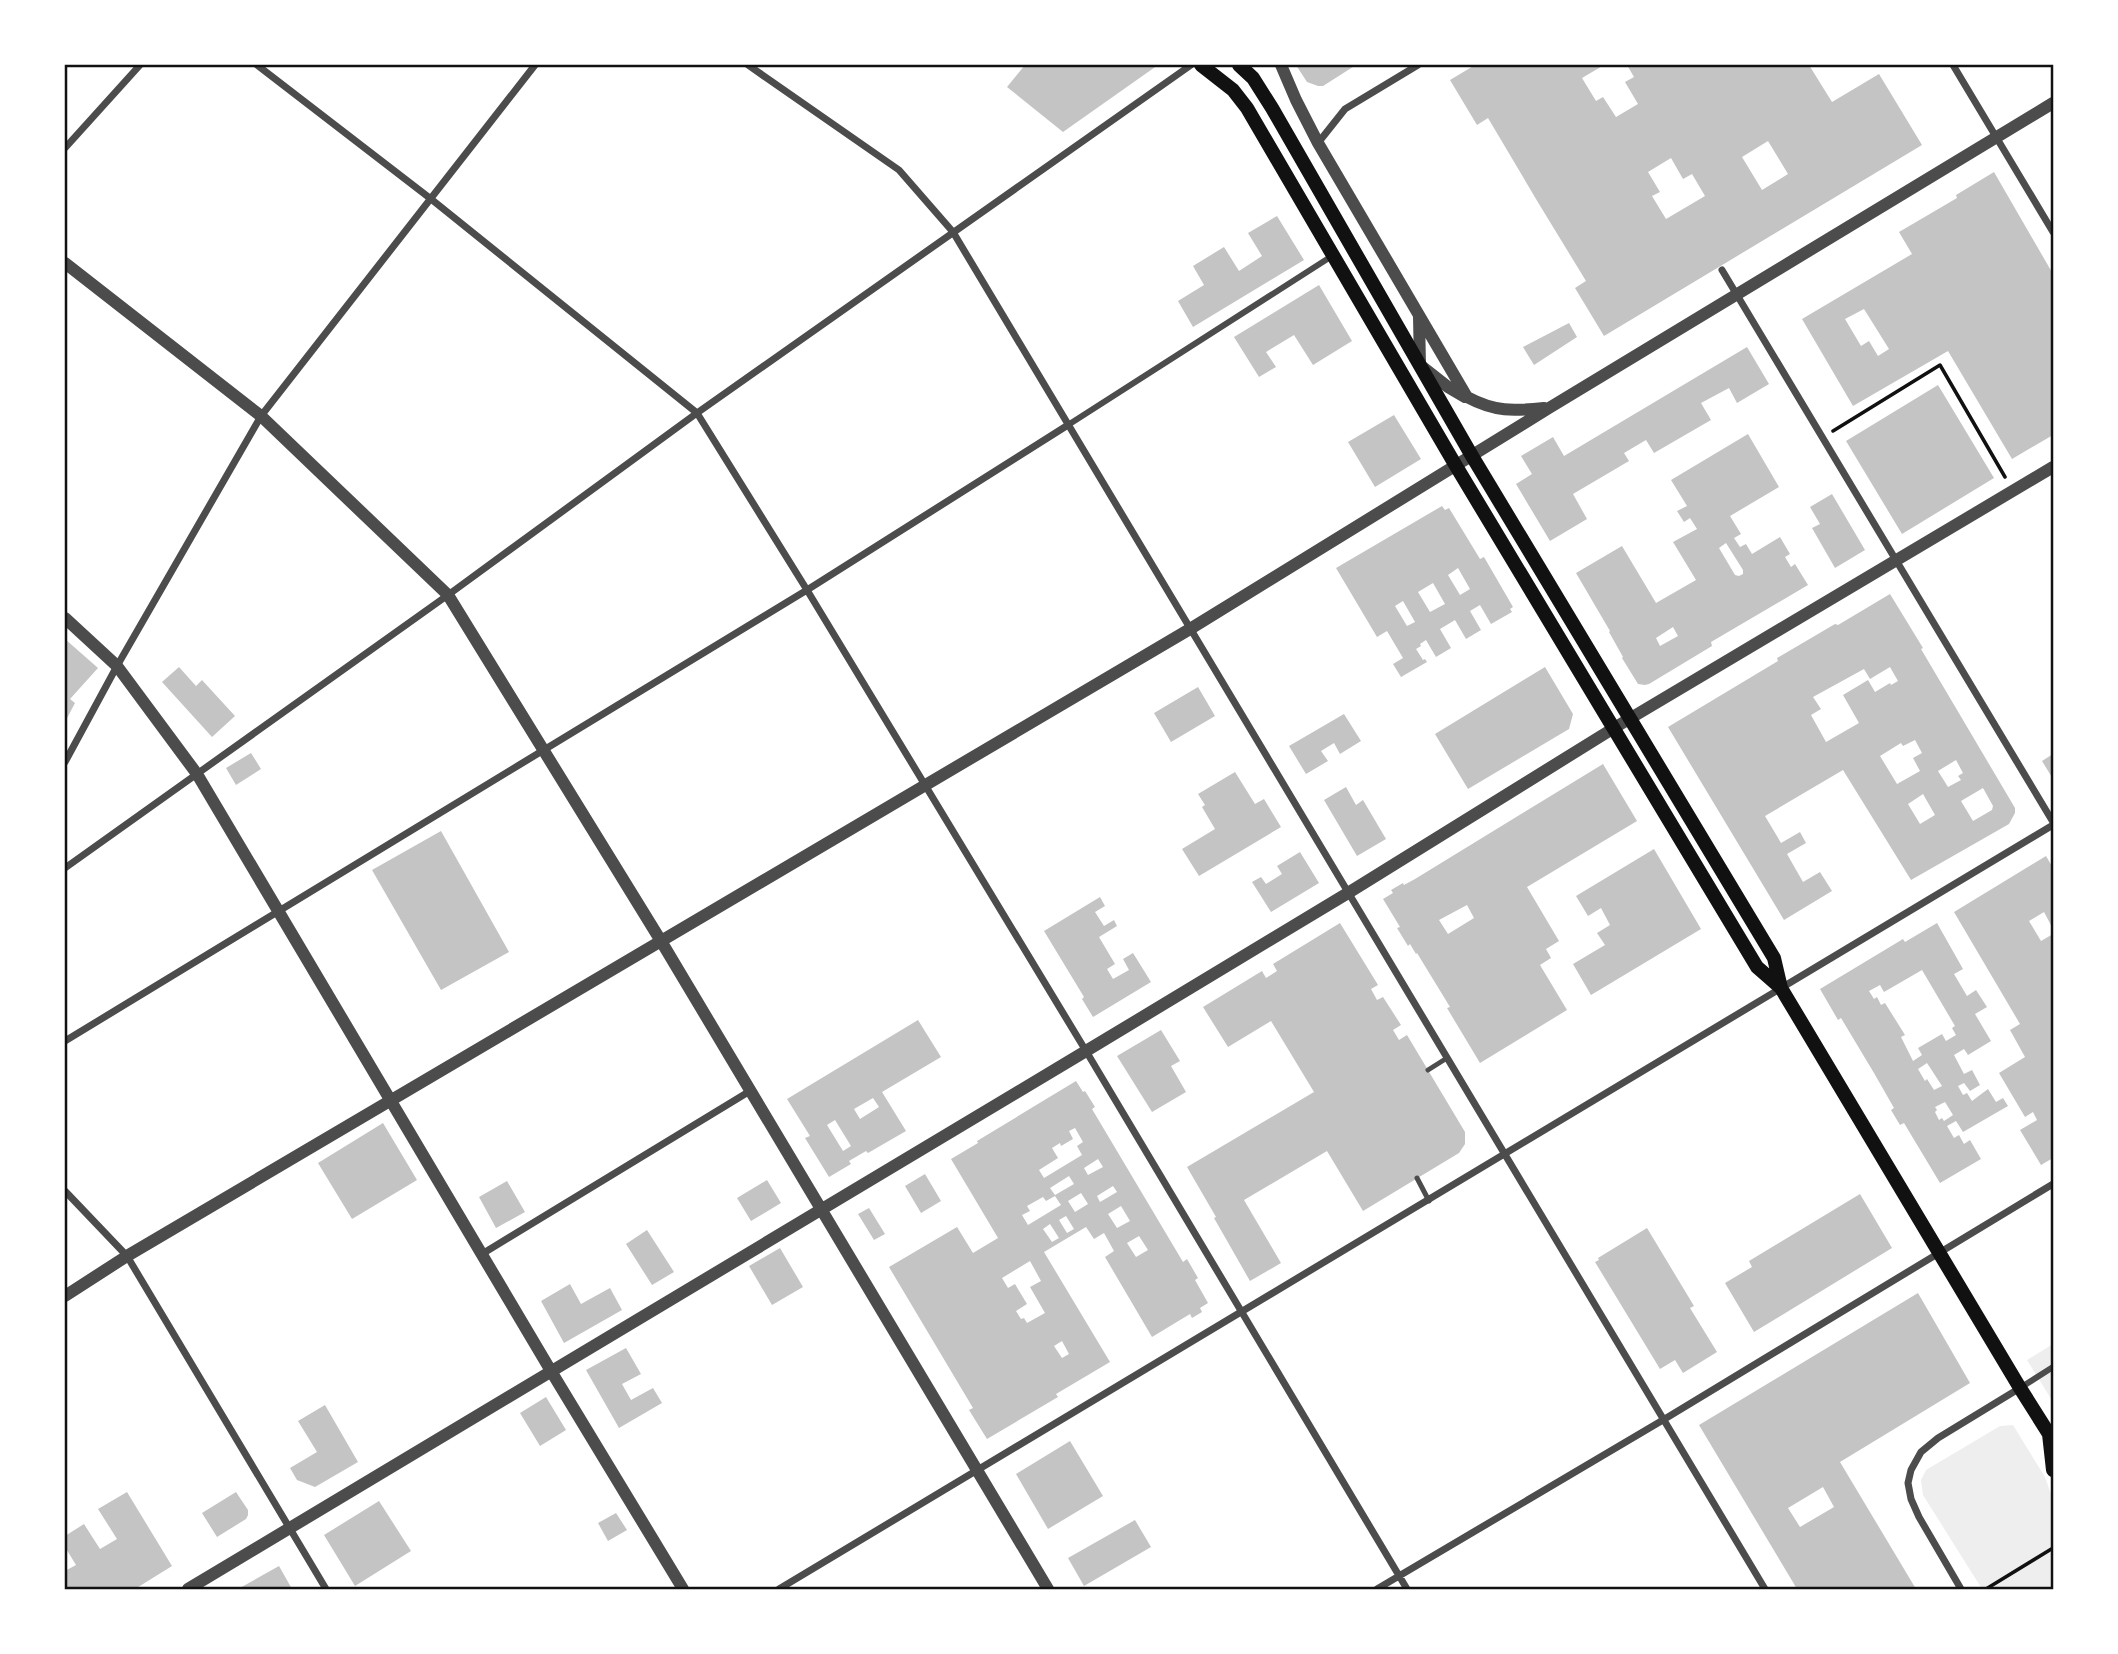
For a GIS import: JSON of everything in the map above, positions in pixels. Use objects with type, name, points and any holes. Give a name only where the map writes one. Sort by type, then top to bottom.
[{"type":"main road","points":[[1200,65],[1233,90],[1247,108],[1456,466],[1757,967],[1781,988]]},
{"type":"main road","points":[[1239,65],[1253,78],[1272,108],[1472,456],[1774,958],[1781,988],[2051,1436],[2053,1470]]},
{"type":"street","points":[[65,148],[140,65]]},
{"type":"street","points":[[257,65],[431,199],[697,413],[1086,1051],[1407,1589]]},
{"type":"street","points":[[65,762],[261,416],[535,65]]},
{"type":"street","points":[[748,65],[899,170],[953,232],[1765,1589]]},
{"type":"street","points":[[65,867],[448,595],[697,413],[1191,65]]},
{"type":"street","points":[[1281,65],[1318,143],[1467,397]]},
{"type":"street","points":[[1318,143],[1345,109],[1418,65]]},
{"type":"street","points":[[1953,65],[2053,233]]},
{"type":"street","points":[[65,1296],[127,1256],[1190,629],[2053,103]]},
{"type":"street","points":[[65,1041],[807,590],[1332,256]]},
{"type":"street","points":[[65,263],[261,416],[448,595],[661,941],[1048,1589]]},
{"type":"street","points":[[779,1589],[2053,824],[1722,270]]},
{"type":"street","points":[[1419,316],[1420,365],[1448,387],[1489,408],[1502,411],[1549,408]]},
{"type":"street","points":[[188,1589],[1348,893],[1614,728],[2053,467]]},
{"type":"street","points":[[65,618],[117,666],[197,774],[683,1589]]},
{"type":"street","points":[[482,1254],[750,1091]]},
{"type":"street","points":[[1377,1589],[2053,1184]]},
{"type":"street","points":[[65,1191],[127,1256],[326,1589]]},
{"type":"street","points":[[1961,1589],[1911,1499],[1911,1470],[1921,1452],[1938,1438],[2053,1367]]},
{"type":"lane","points":[[1428,1070],[1447,1058]]},
{"type":"lane","points":[[1417,1178],[1429,1200]]},
{"type":"path","points":[[1822,438],[1940,365],[2013,491]]},
{"type":"path","points":[[1986,1589],[2053,1548]]},
{"type":"shaded area","points":[[2053,1344],[2053,1402],[2027,1360]]},
{"type":"shaded area","points":[[2013,1425],[2045,1477],[2053,1500],[2053,1589],[1982,1589],[1923,1495],[1921,1480],[1926,1470],[2000,1426]]},
{"type":"building","points":[[1025,65],[1158,65],[1063,132],[1007,87]]},
{"type":"building","points":[[1296,65],[1356,65],[1323,86],[1318,86],[1307,82]]},
{"type":"building","points":[[1475,65],[1604,65],[1582,78],[1596,101],[1603,97],[1616,117],[1638,104],[1625,82],[1634,77],[1627,65],[1809,65],[1832,102],[1879,74],[1922,145],[1604,336],[1575,288],[1586,281],[1488,118],[1477,125],[1450,80]],"holes":[[[1768,141],[1788,174],[1762,190],[1742,157]],[[1671,158],[1683,179],[1692,174],[1705,196],[1666,219],[1652,196],[1660,192],[1648,172]]]},
{"type":"building","points":[[1994,172],[2053,274],[2053,435],[2012,459],[1948,351],[1853,406],[1802,319],[1912,254],[1899,232],[1957,198],[1956,195]],"holes":[[[1864,309],[1889,349],[1878,356],[1869,341],[1861,346],[1845,319]]]},
{"type":"building","points":[[1277,216],[1304,260],[1193,327],[1178,301],[1204,285],[1193,266],[1224,247],[1239,271],[1262,256],[1248,233]]},
{"type":"building","points":[[1319,285],[1352,341],[1313,365],[1294,335],[1266,352],[1276,367],[1259,377],[1234,337]]},
{"type":"building","points":[[1569,323],[1577,337],[1534,365],[1523,347]]},
{"type":"building","points":[[1747,347],[1769,384],[1737,403],[1729,388],[1701,403],[1711,420],[1654,453],[1646,440],[1624,453],[1629,461],[1573,494],[1587,519],[1550,541],[1516,484],[1532,474],[1521,456],[1553,437],[1564,456]]},
{"type":"building","points":[[1938,385],[1994,478],[1902,534],[1846,441]]},
{"type":"building","points":[[1394,415],[1421,459],[1375,487],[1348,442]]},
{"type":"building","points":[[1748,434],[1779,487],[1730,516],[1741,534],[1734,538],[1740,547],[1746,544],[1752,554],[1780,537],[1790,554],[1785,557],[1791,567],[1795,564],[1808,585],[1711,642],[1712,646],[1649,684],[1638,684],[1576,573],[1622,546],[1656,603],[1696,580],[1673,542],[1697,529],[1690,518],[1684,522],[1677,511],[1687,506],[1671,480]],"holes":[[[1726,543],[1743,570],[1743,574],[1739,576],[1735,575],[1719,548]],[[1673,627],[1678,636],[1660,646],[1656,638]]]},
{"type":"building","points":[[1832,494],[1865,550],[1835,568],[1812,528],[1820,524],[1810,507]]},
{"type":"building","points":[[1442,506],[1445,510],[1449,508],[1480,559],[1484,557],[1513,607],[1510,609],[1512,612],[1491,624],[1480,605],[1470,611],[1481,630],[1466,639],[1455,620],[1440,629],[1451,648],[1436,657],[1426,640],[1416,649],[1427,662],[1401,677],[1393,664],[1403,658],[1387,631],[1377,637],[1336,568]],"holes":[[[1458,568],[1470,589],[1460,595],[1448,575]],[[1433,583],[1445,604],[1430,612],[1418,592]],[[1403,601],[1415,622],[1407,626],[1395,606]]]},
{"type":"building","points":[[1890,594],[2015,808],[2015,813],[2009,824],[1911,880],[1843,770],[1765,816],[1781,843],[1800,832],[1806,843],[1787,854],[1803,882],[1820,872],[1832,891],[1784,920],[1668,727],[1778,661],[1777,658],[1835,624],[1838,625]],"holes":[[[1890,667],[1898,681],[1875,692],[1868,680],[1843,695],[1859,723],[1826,742],[1811,715],[1821,709],[1813,697],[1864,669],[1870,679]],[[1915,740],[1922,753],[1913,758],[1920,771],[1897,784],[1880,756],[1901,743],[1903,746]],[[1956,760],[1963,773],[1958,776],[1961,780],[1948,787],[1938,771]],[[1983,788],[1993,806],[1992,810],[1973,821],[1961,801]],[[1923,794],[1935,815],[1920,824],[1908,804]]]},
{"type":"building","points":[[65,639],[98,668],[70,699],[75,703],[65,722]]},
{"type":"building","points":[[179,667],[196,686],[202,680],[235,716],[212,737],[162,682]]},
{"type":"building","points":[[1545,667],[1573,714],[1569,729],[1468,789],[1435,734]]},
{"type":"building","points":[[1198,687],[1215,716],[1171,742],[1154,713]]},
{"type":"building","points":[[1344,714],[1361,741],[1340,754],[1334,743],[1321,751],[1328,761],[1306,774],[1289,746]]},
{"type":"building","points":[[251,753],[261,769],[236,785],[226,768]]},
{"type":"building","points":[[2053,754],[2053,779],[2042,761]]},
{"type":"building","points":[[1603,764],[1637,821],[1527,887],[1559,941],[1546,949],[1551,958],[1540,965],[1567,1010],[1480,1063],[1417,953],[1410,944],[1408,946],[1397,928],[1400,927],[1383,899],[1393,893],[1391,890],[1415,879]],"holes":[[[1467,905],[1474,918],[1448,934],[1439,920]]]},
{"type":"building","points":[[1235,772],[1255,804],[1264,799],[1281,827],[1199,876],[1182,849],[1215,829],[1198,794]]},
{"type":"building","points":[[1346,787],[1356,805],[1363,800],[1386,839],[1357,856],[1324,800]]},
{"type":"building","points":[[441,831],[509,952],[441,990],[372,870]]},
{"type":"building","points":[[1654,849],[1701,929],[1591,995],[1573,964],[1605,945],[1597,933],[1610,925],[1601,908],[1588,916],[1576,896]]},
{"type":"building","points":[[1300,852],[1319,883],[1271,912],[1252,882],[1261,877],[1266,884],[1282,874],[1277,866]]},
{"type":"building","points":[[2046,856],[2053,868],[2053,929],[2044,912],[2029,921],[2041,941],[2053,934],[2053,1158],[2041,1165],[2020,1130],[2037,1120],[2033,1112],[2025,1117],[1999,1073],[2025,1057],[2010,1030],[2020,1024],[1954,912]]},
{"type":"building","points":[[1100,897],[1105,906],[1095,912],[1104,926],[1114,920],[1117,926],[1099,937],[1115,964],[1107,969],[1113,979],[1129,970],[1123,959],[1133,953],[1151,982],[1093,1017],[1044,931]]},
{"type":"building","points":[[1340,923],[1378,985],[1371,989],[1377,1000],[1383,997],[1401,1025],[1393,1030],[1399,1040],[1407,1035],[1465,1132],[1465,1144],[1459,1153],[1363,1211],[1327,1151],[1244,1200],[1281,1263],[1250,1281],[1187,1167],[1314,1092],[1271,1021],[1228,1047],[1203,1007],[1262,971],[1266,978],[1277,971],[1273,964]]},
{"type":"building","points":[[1937,923],[1963,969],[1954,974],[1967,996],[1976,990],[1987,1007],[1975,1014],[1991,1041],[1968,1055],[1964,1049],[1954,1055],[1964,1074],[1972,1070],[1980,1085],[1970,1091],[1964,1083],[1958,1086],[1963,1095],[1967,1093],[1972,1101],[1988,1089],[1996,1102],[2003,1098],[2008,1106],[1963,1132],[1956,1121],[1947,1126],[1954,1138],[1959,1135],[1964,1144],[1970,1140],[1981,1159],[1940,1183],[1904,1123],[1900,1125],[1891,1110],[1894,1108],[1874,1073],[1820,989],[1903,939],[1905,942]],"holes":[[[1922,970],[1955,1026],[1952,1028],[1956,1035],[1946,1041],[1942,1034],[1918,1048],[1922,1055],[1913,1061],[1901,1037],[1905,1035],[1885,1003],[1881,1005],[1877,997],[1874,999],[1869,991],[1880,985],[1884,992]],[[1927,1063],[1942,1086],[1934,1090],[1918,1069]],[[1945,1102],[1953,1115],[1944,1121],[1942,1118],[1939,1120],[1935,1107]]]},
{"type":"building","points":[[918,1020],[941,1057],[882,1092],[906,1131],[849,1161],[851,1164],[829,1177],[805,1138],[810,1136],[787,1099]],"holes":[[[873,1098],[879,1107],[860,1119],[854,1109]],[[835,1120],[851,1146],[843,1151],[827,1125]]]},
{"type":"building","points":[[1161,1030],[1180,1061],[1171,1066],[1186,1092],[1152,1112],[1117,1056]]},
{"type":"building","points":[[1076,1081],[1095,1107],[1092,1109],[1183,1262],[1187,1259],[1208,1303],[1200,1308],[1202,1312],[1192,1318],[1190,1314],[1152,1337],[1105,1257],[1114,1251],[1104,1233],[1094,1239],[1086,1227],[1044,1252],[1110,1362],[987,1439],[969,1410],[973,1408],[889,1267],[957,1227],[973,1253],[998,1238],[951,1159],[978,1143],[977,1141]],"holes":[[[1075,1128],[1083,1142],[1077,1146],[1082,1155],[1044,1178],[1039,1170],[1058,1158],[1052,1148],[1073,1139],[1069,1131]],[[1098,1159],[1103,1167],[1088,1175],[1084,1168]],[[1069,1176],[1074,1184],[1055,1195],[1050,1188]],[[1113,1186],[1117,1192],[1100,1202],[1097,1196]],[[1081,1193],[1088,1204],[1075,1212],[1068,1201]],[[1055,1196],[1061,1205],[1028,1225],[1022,1215],[1030,1211],[1027,1206],[1043,1197],[1046,1201]],[[1121,1206],[1130,1221],[1117,1228],[1108,1214]],[[1066,1216],[1074,1229],[1067,1233],[1059,1220]],[[1050,1224],[1059,1238],[1052,1242],[1043,1229]],[[1139,1236],[1148,1250],[1136,1257],[1127,1243]],[[1030,1261],[1041,1281],[1030,1287],[1045,1313],[1027,1323],[1024,1318],[1021,1319],[1016,1311],[1027,1304],[1015,1284],[1008,1288],[1002,1278]],[[1062,1341],[1069,1354],[1062,1358],[1054,1346]]]},
{"type":"building","points":[[383,1123],[417,1180],[352,1219],[318,1163]]},
{"type":"building","points":[[925,1174],[941,1201],[921,1213],[905,1186]]},
{"type":"building","points":[[767,1180],[781,1203],[751,1221],[737,1198]]},
{"type":"building","points":[[507,1181],[525,1212],[496,1228],[479,1197]]},
{"type":"building","points":[[1860,1194],[1892,1248],[1754,1332],[1725,1283],[1752,1267],[1749,1261]]},
{"type":"building","points":[[869,1208],[885,1234],[874,1240],[858,1214]]},
{"type":"building","points":[[1647,1228],[1694,1306],[1690,1308],[1717,1352],[1683,1373],[1675,1360],[1660,1369],[1595,1262]]},
{"type":"building","points":[[647,1230],[674,1272],[652,1285],[626,1244]]},
{"type":"building","points":[[780,1248],[803,1287],[772,1305],[749,1266]]},
{"type":"building","points":[[570,1284],[581,1304],[610,1288],[622,1310],[564,1343],[541,1301]]},
{"type":"building","points":[[1918,1293],[1970,1383],[1840,1462],[1916,1589],[1797,1589],[1699,1425]],"holes":[[[1823,1487],[1834,1507],[1800,1527],[1788,1508]]]},
{"type":"building","points":[[626,1348],[641,1374],[622,1384],[631,1400],[653,1388],[662,1403],[619,1428],[586,1370]]},
{"type":"building","points":[[546,1397],[566,1430],[540,1446],[520,1413]]},
{"type":"building","points":[[325,1405],[358,1462],[315,1487],[297,1480],[290,1468],[317,1452],[298,1421]]},
{"type":"building","points":[[1070,1441],[1103,1496],[1048,1529],[1016,1474]]},
{"type":"building","points":[[127,1492],[172,1566],[135,1589],[65,1589],[65,1571],[76,1565],[65,1547],[65,1536],[84,1524],[100,1549],[117,1539],[98,1509]]},
{"type":"building","points":[[236,1492],[248,1510],[248,1515],[246,1519],[217,1537],[202,1513]]},
{"type":"building","points":[[379,1501],[411,1551],[355,1586],[324,1535]]},
{"type":"building","points":[[616,1513],[627,1530],[608,1541],[598,1523]]},
{"type":"building","points":[[1135,1520],[1151,1547],[1084,1586],[1068,1558]]},
{"type":"building","points":[[279,1566],[292,1589],[238,1589]]}]
